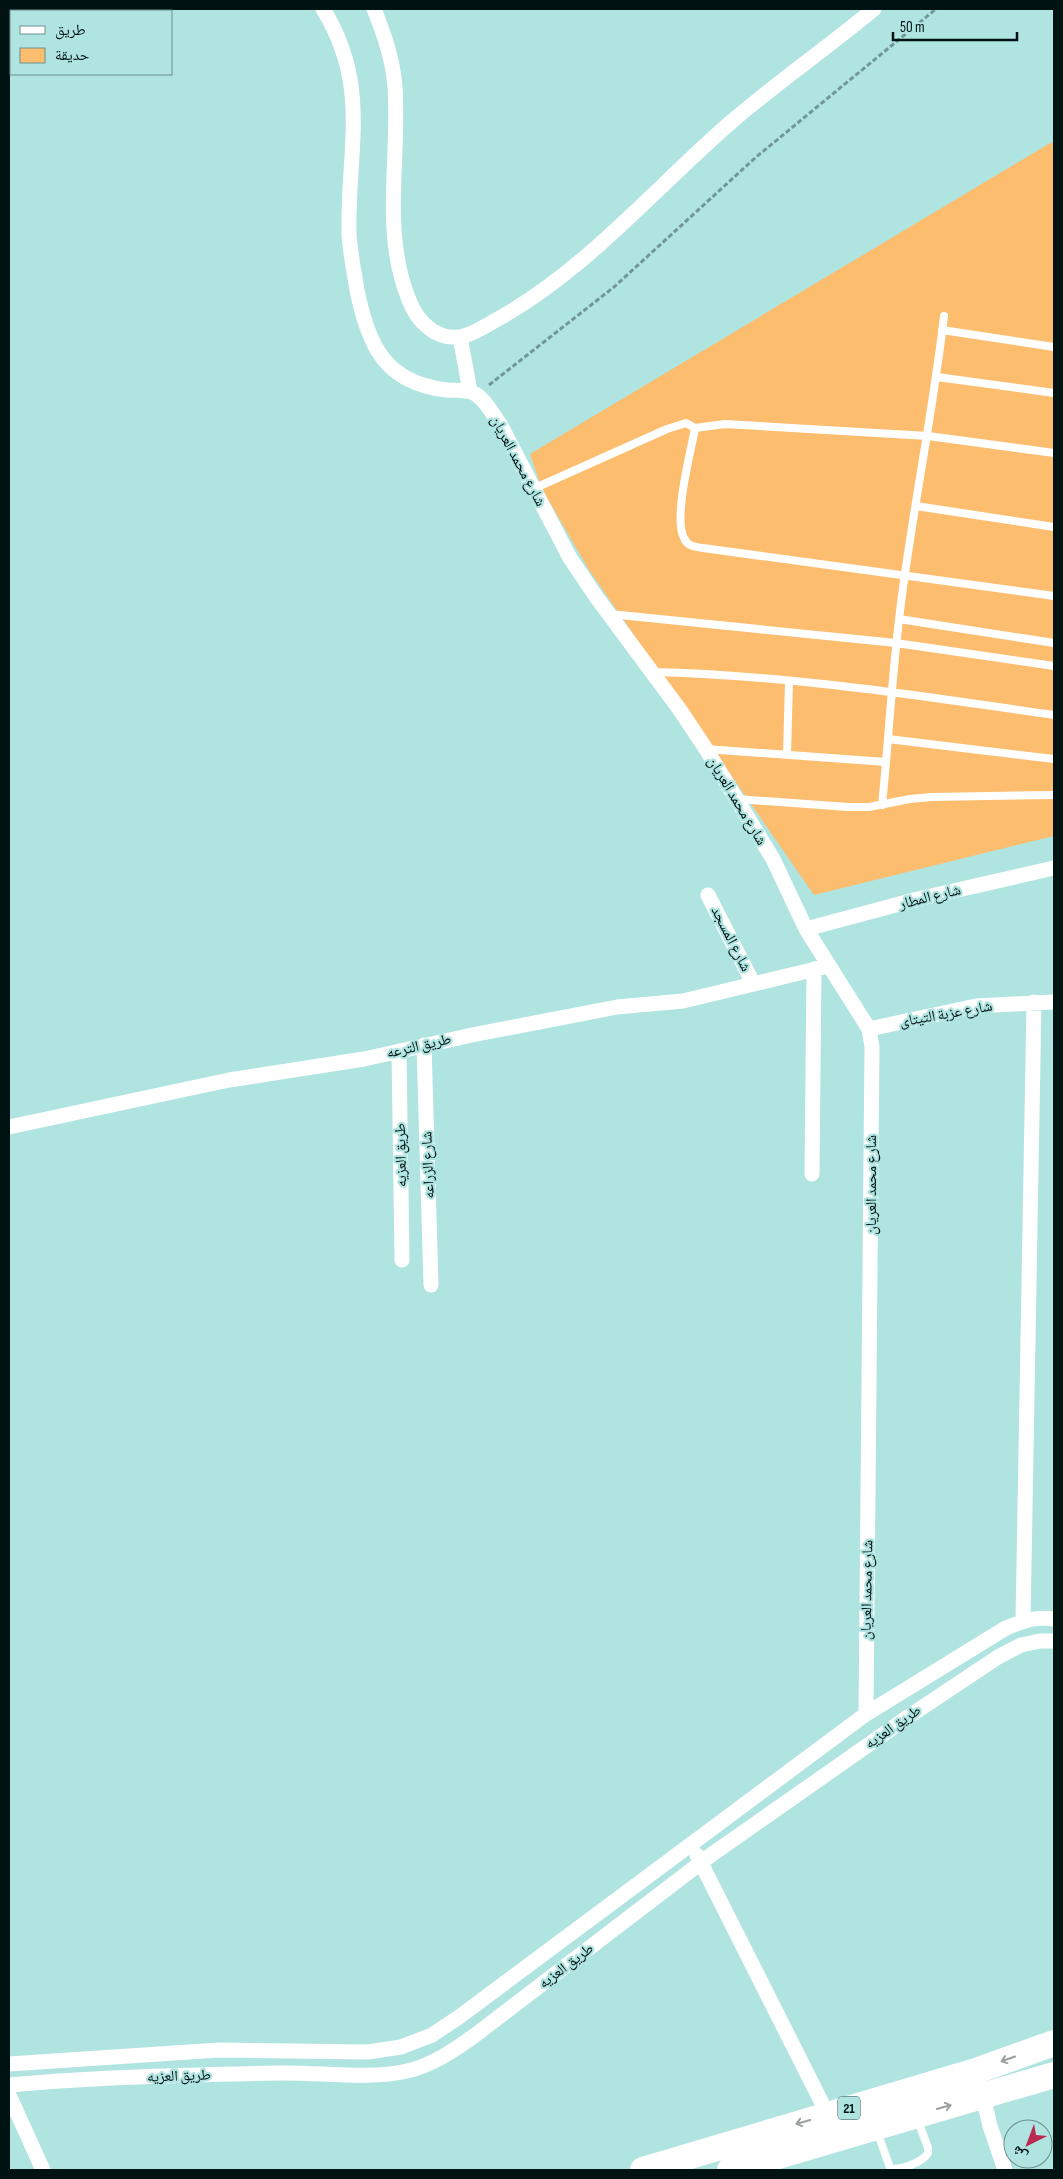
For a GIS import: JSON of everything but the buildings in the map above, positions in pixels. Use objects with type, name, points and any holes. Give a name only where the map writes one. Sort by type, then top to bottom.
[{"type":"highway","name":"21","points":[[643,2170],[976,2071],[1054,2043]]},
{"type":"highway","name":"21","points":[[730,2170],[773,2164],[876,2127],[1054,2076]]},
{"type":"street","points":[[323,9],[338,36],[346,58],[353,93],[354,131],[349,234],[353,268],[367,326],[378,350],[395,370],[417,385],[433,388],[472,390],[461,343]]},
{"type":"street","points":[[374,9],[390,53],[394,85],[396,116],[392,230],[400,277],[418,318],[430,330],[461,343]]},
{"type":"street","points":[[461,343],[553,284],[730,123],[874,9]]},
{"type":"street","name":"شارع محمد العريان","points":[[472,390],[500,424],[570,558],[608,614],[653,672],[706,749],[773,859],[806,929],[821,967],[869,1029],[872,1047],[866,1714]]},
{"type":"street","name":"شارع المطار","points":[[806,929],[918,899],[1054,868]]},
{"type":"street","name":"شارع المسجد","points":[[708,895],[753,983]]},
{"type":"street","points":[[812,1174],[821,967]]},
{"type":"street","name":"طريق الترعه","points":[[9,1127],[229,1080],[364,1059],[424,1045],[617,1007],[683,1001],[821,967]]},
{"type":"street","points":[[1023,1621],[1034,1002]]},
{"type":"street","name":"شارع عزبة التيتاى","points":[[869,1029],[976,1006],[1054,1002]]},
{"type":"street","name":"شارع الزراعه","points":[[424,1045],[431,1284]]},
{"type":"street","name":"طريق العزيه","points":[[399,1051],[402,1260]]},
{"type":"street","name":"طريق العزيه","points":[[9,2064],[219,2050],[338,2050],[368,2052],[401,2047],[432,2035],[459,2017],[866,1714],[1006,1628],[1023,1621],[1044,1617],[1054,1619]]},
{"type":"street","name":"طريق العزيه","points":[[9,2085],[70,2080],[280,2072],[370,2075],[408,2070],[443,2057],[474,2036],[701,1862],[908,1716],[998,1656],[1021,1646],[1040,1641],[1054,1642]]},
{"type":"street","points":[[691,1843],[828,2115]]},
{"type":"street","points":[[9,2095],[43,2170]]},
{"type":"street","points":[[983,2096],[990,2126],[1005,2170]]},
{"type":"lane","points":[[882,805],[899,619],[937,377],[944,316]]},
{"type":"lane","points":[[942,330],[1054,347]]},
{"type":"lane","points":[[937,377],[1054,392]]},
{"type":"lane","points":[[533,489],[686,423],[695,428],[725,424],[928,436],[1054,453]]},
{"type":"lane","points":[[695,428],[685,480],[681,518],[681,531],[688,544],[703,548],[1054,596]]},
{"type":"lane","points":[[916,506],[1054,527]]},
{"type":"lane","points":[[608,614],[896,643],[1054,666]]},
{"type":"lane","points":[[899,619],[1054,643]]},
{"type":"lane","points":[[653,672],[789,681],[891,691],[1054,714]]},
{"type":"lane","points":[[787,754],[789,681]]},
{"type":"lane","points":[[888,740],[1054,759]]},
{"type":"lane","points":[[706,749],[886,762]]},
{"type":"lane","points":[[736,799],[848,807],[882,805],[931,797],[1054,795]]},
{"type":"lane","points":[[876,2127],[890,2168],[897,2169],[921,2160],[928,2153],[928,2148],[916,2116]]},
{"type":"path","points":[[472,390],[607,293],[755,158],[936,9]]},
{"type":"green space","points":[[1052,142],[1054,149],[1054,836],[814,895],[589,570],[542,489],[530,454]]}]
